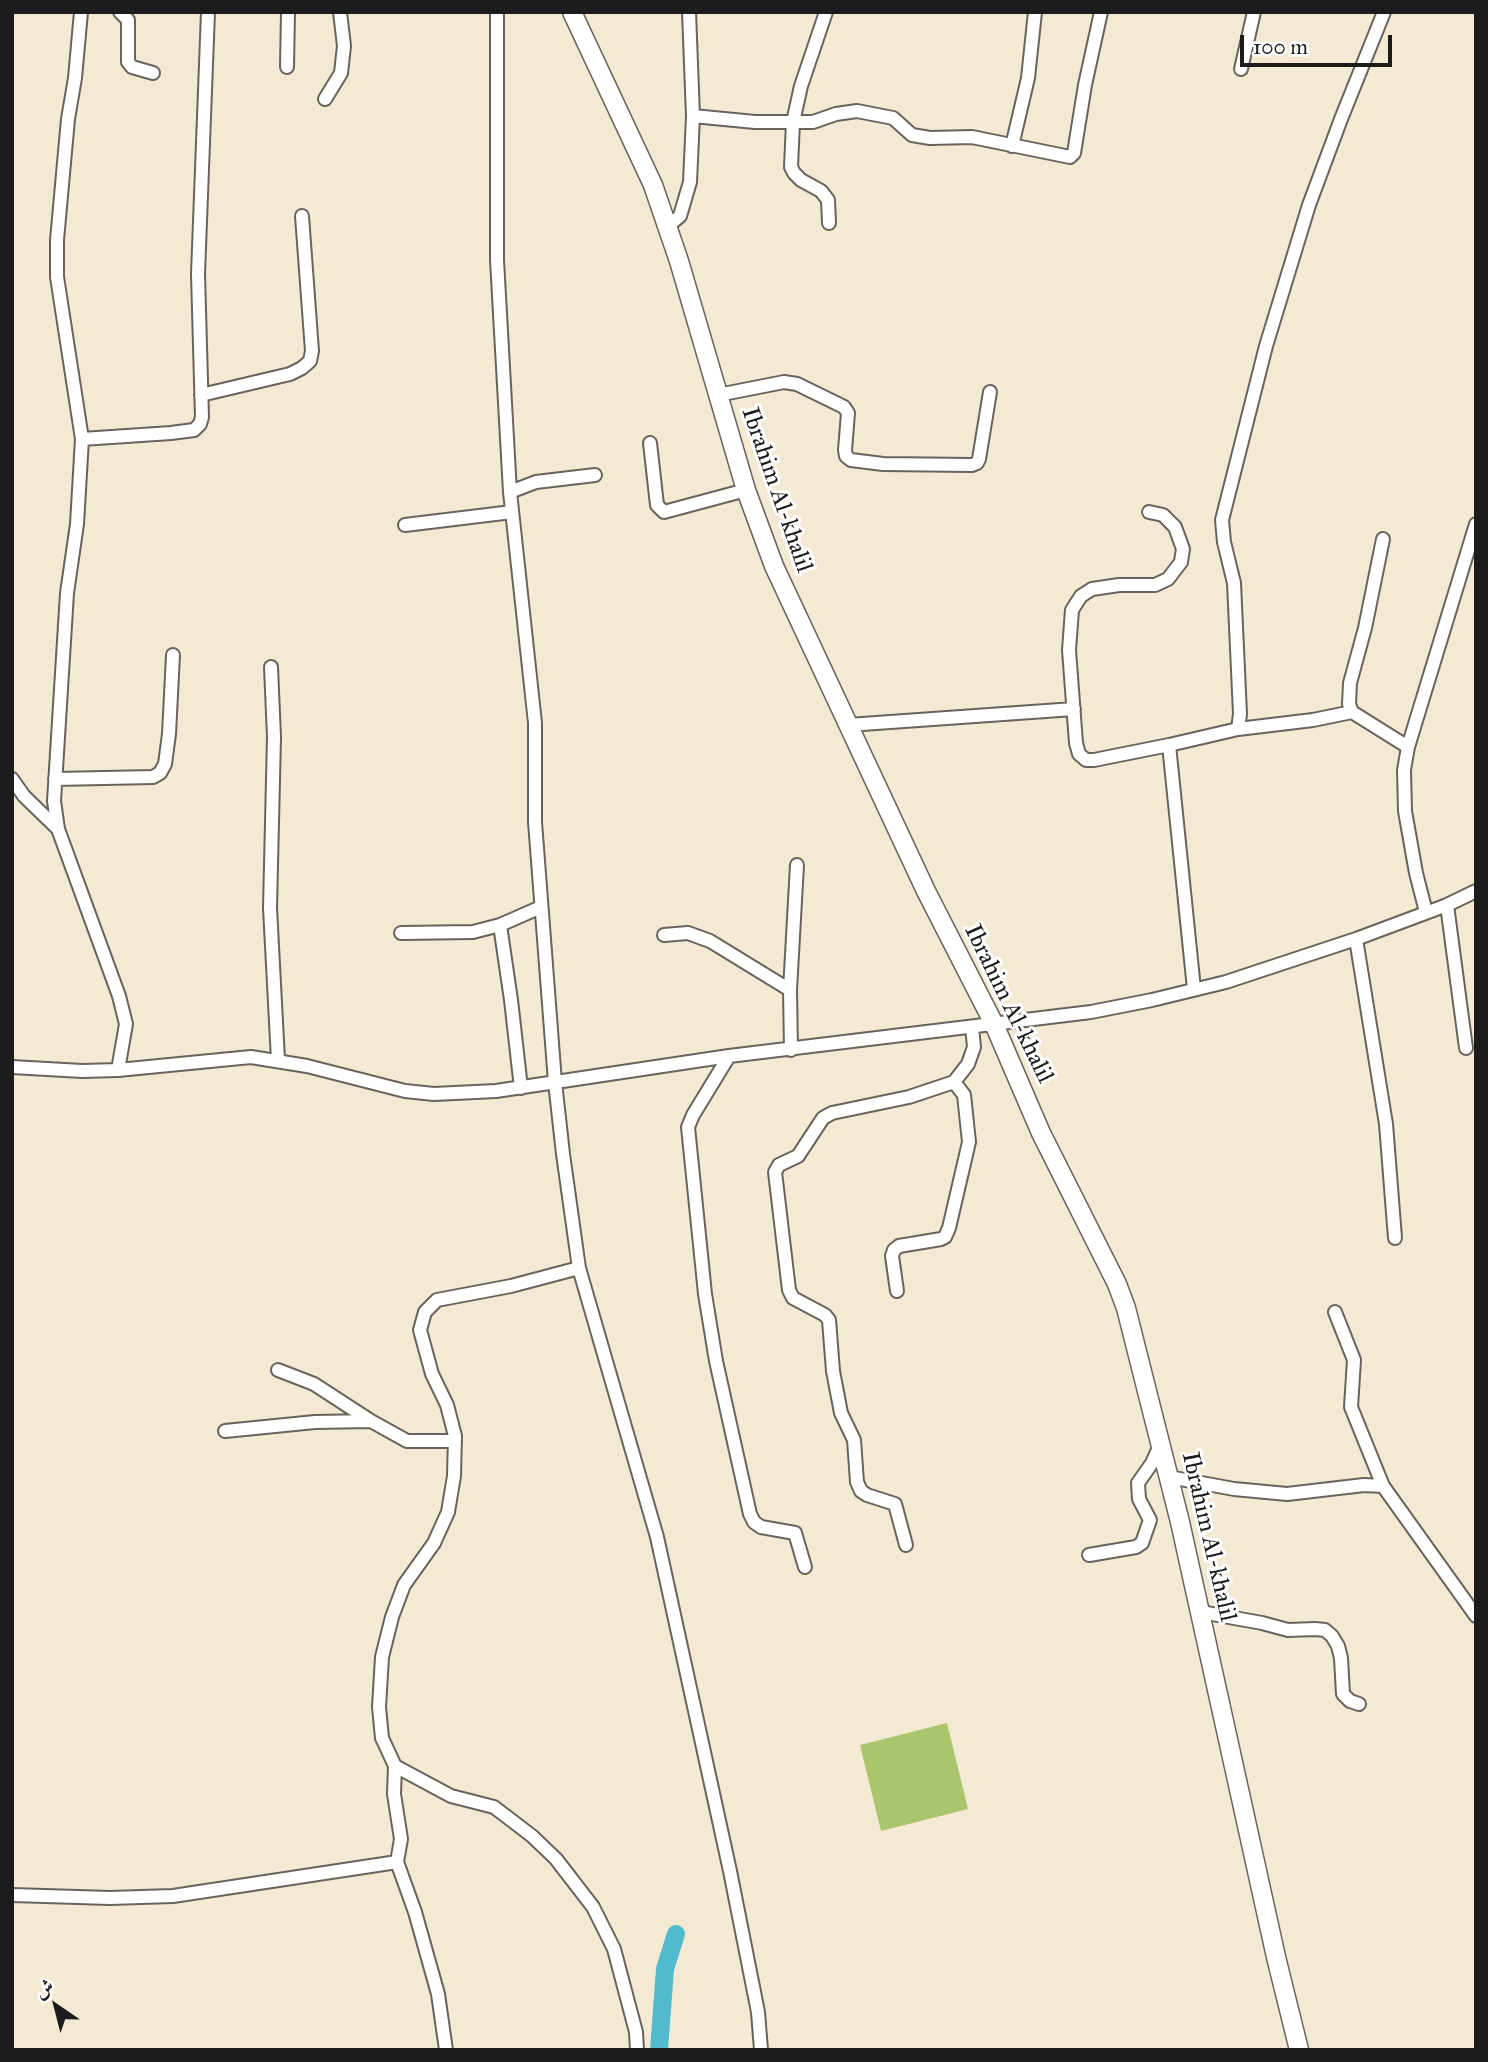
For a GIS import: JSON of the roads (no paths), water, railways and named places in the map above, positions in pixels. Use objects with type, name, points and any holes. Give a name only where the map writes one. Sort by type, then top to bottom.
[{"type":"street","points":[[81,12],[57,240],[57,277],[82,439],[54,801],[58,829],[127,1024],[118,1070]]},
{"type":"street","points":[[120,12],[128,20],[128,62],[132,67],[153,73]]},
{"type":"street","points":[[82,439],[194,430],[200,424],[198,274],[208,12]]},
{"type":"street","points":[[287,67],[288,12]]},
{"type":"street","points":[[325,99],[341,73],[344,46],[340,12]]},
{"type":"street","points":[[497,12],[497,260],[510,492],[535,723],[535,822],[555,1082],[579,1268],[657,1537],[730,1871],[758,2012],[761,2050]]},
{"type":"street","name":"Ibrahim Al-khalil","points":[[572,12],[653,185],[668,226],[746,490],[774,566],[926,891],[994,1024],[1041,1133],[1117,1284],[1135,1338],[1169,1476],[1299,2050]]},
{"type":"street","points":[[668,226],[680,216],[690,183],[693,116],[689,12]]},
{"type":"street","points":[[826,12],[801,86],[793,122],[791,167],[801,180],[821,191],[828,200],[829,223]]},
{"type":"street","points":[[1012,146],[1028,78],[1035,12]]},
{"type":"street","points":[[693,116],[755,122],[813,122],[836,114],[857,111],[893,118],[912,135],[930,138],[972,137],[1067,158],[1074,153],[1101,12]]},
{"type":"street","points":[[1241,69],[1254,12]]},
{"type":"street","points":[[1238,730],[1240,714],[1234,583],[1224,542],[1222,520],[1266,346],[1309,205],[1340,119],[1384,12]]},
{"type":"street","points":[[201,395],[290,374],[310,361],[312,351],[302,216]]},
{"type":"street","points":[[718,396],[784,382],[797,384],[844,407],[848,413],[845,450],[846,456],[851,460],[883,464],[972,465],[979,459],[990,392]]},
{"type":"street","points":[[650,443],[657,505],[664,512],[746,490]]},
{"type":"street","points":[[510,492],[536,482],[595,475]]},
{"type":"street","points":[[405,525],[512,512]]},
{"type":"street","points":[[1149,512],[1163,515],[1175,527],[1183,549],[1181,562],[1168,579],[1155,585],[1119,585],[1092,589],[1081,596],[1072,610],[1069,650],[1079,754],[1086,760],[1238,730],[1352,712]]},
{"type":"street","points":[[1426,912],[1405,811],[1404,770],[1408,747],[1476,524]]},
{"type":"street","points":[[1383,539],[1365,628],[1350,683],[1349,704],[1352,712],[1408,747]]},
{"type":"street","points":[[55,779],[153,777],[160,773],[165,764],[169,734],[173,656]]},
{"type":"street","points":[[271,667],[274,737],[270,908],[278,1060]]},
{"type":"street","points":[[848,725],[1074,709]]},
{"type":"street","points":[[1168,745],[1194,989]]},
{"type":"street","points":[[12,779],[24,796],[58,829]]},
{"type":"street","points":[[791,1049],[790,990],[797,864]]},
{"type":"street","points":[[12,1067],[82,1072],[251,1057],[278,1060],[405,1091],[434,1094],[496,1091],[729,1056],[1091,1012],[1226,982],[1356,939],[1447,905],[1476,891]]},
{"type":"street","points":[[1447,905],[1466,1048]]},
{"type":"street","points":[[401,933],[473,932],[500,925],[541,907]]},
{"type":"street","points":[[500,925],[521,1087]]},
{"type":"street","points":[[663,935],[688,933],[710,941],[790,990]]},
{"type":"street","points":[[1356,939],[1386,1124],[1395,1238]]},
{"type":"street","points":[[906,1545],[895,1504],[867,1495],[861,1491],[857,1482],[854,1440],[841,1413],[832,1371],[829,1320],[825,1315],[793,1298],[789,1290],[775,1172],[779,1165],[798,1156],[823,1118],[832,1113],[909,1097],[954,1082],[968,1064],[971,1055],[975,1039],[972,1027]]},
{"type":"street","points":[[729,1056],[692,1115],[688,1127],[705,1294],[716,1360],[751,1514],[754,1522],[761,1527],[794,1533],[805,1567]]},
{"type":"street","points":[[897,1291],[892,1256],[894,1250],[899,1246],[941,1240],[949,1228],[969,1142],[964,1095],[954,1082]]},
{"type":"street","points":[[446,2050],[438,1994],[415,1912],[397,1862],[401,1839],[394,1794],[395,1766],[382,1738],[380,1707],[382,1657],[392,1617],[404,1585],[435,1542],[448,1512],[454,1476],[455,1441],[447,1405],[432,1374],[420,1331],[425,1312],[437,1300],[511,1286],[579,1268]]},
{"type":"street","points":[[1335,1312],[1354,1360],[1354,1417],[1383,1486],[1476,1616]]},
{"type":"street","points":[[278,1370],[314,1384],[407,1441],[455,1441]]},
{"type":"street","points":[[225,1431],[315,1422],[371,1421]]},
{"type":"street","points":[[1089,1555],[1136,1547],[1142,1543],[1150,1520],[1139,1499],[1138,1483],[1152,1463],[1161,1443]]},
{"type":"street","points":[[1169,1476],[1234,1489],[1287,1494],[1364,1485],[1383,1486]]},
{"type":"street","points":[[1201,1612],[1288,1630],[1325,1630],[1338,1646],[1343,1694],[1350,1701],[1359,1704]]},
{"type":"street","points":[[395,1766],[451,1796],[494,1807],[532,1836],[556,1859],[593,1907],[614,1949],[636,2032],[637,2050]]},
{"type":"street","points":[[12,1895],[110,1898],[173,1896],[397,1862]]},
{"type":"waterway","points":[[659,2050],[665,1969],[676,1934]]}]
